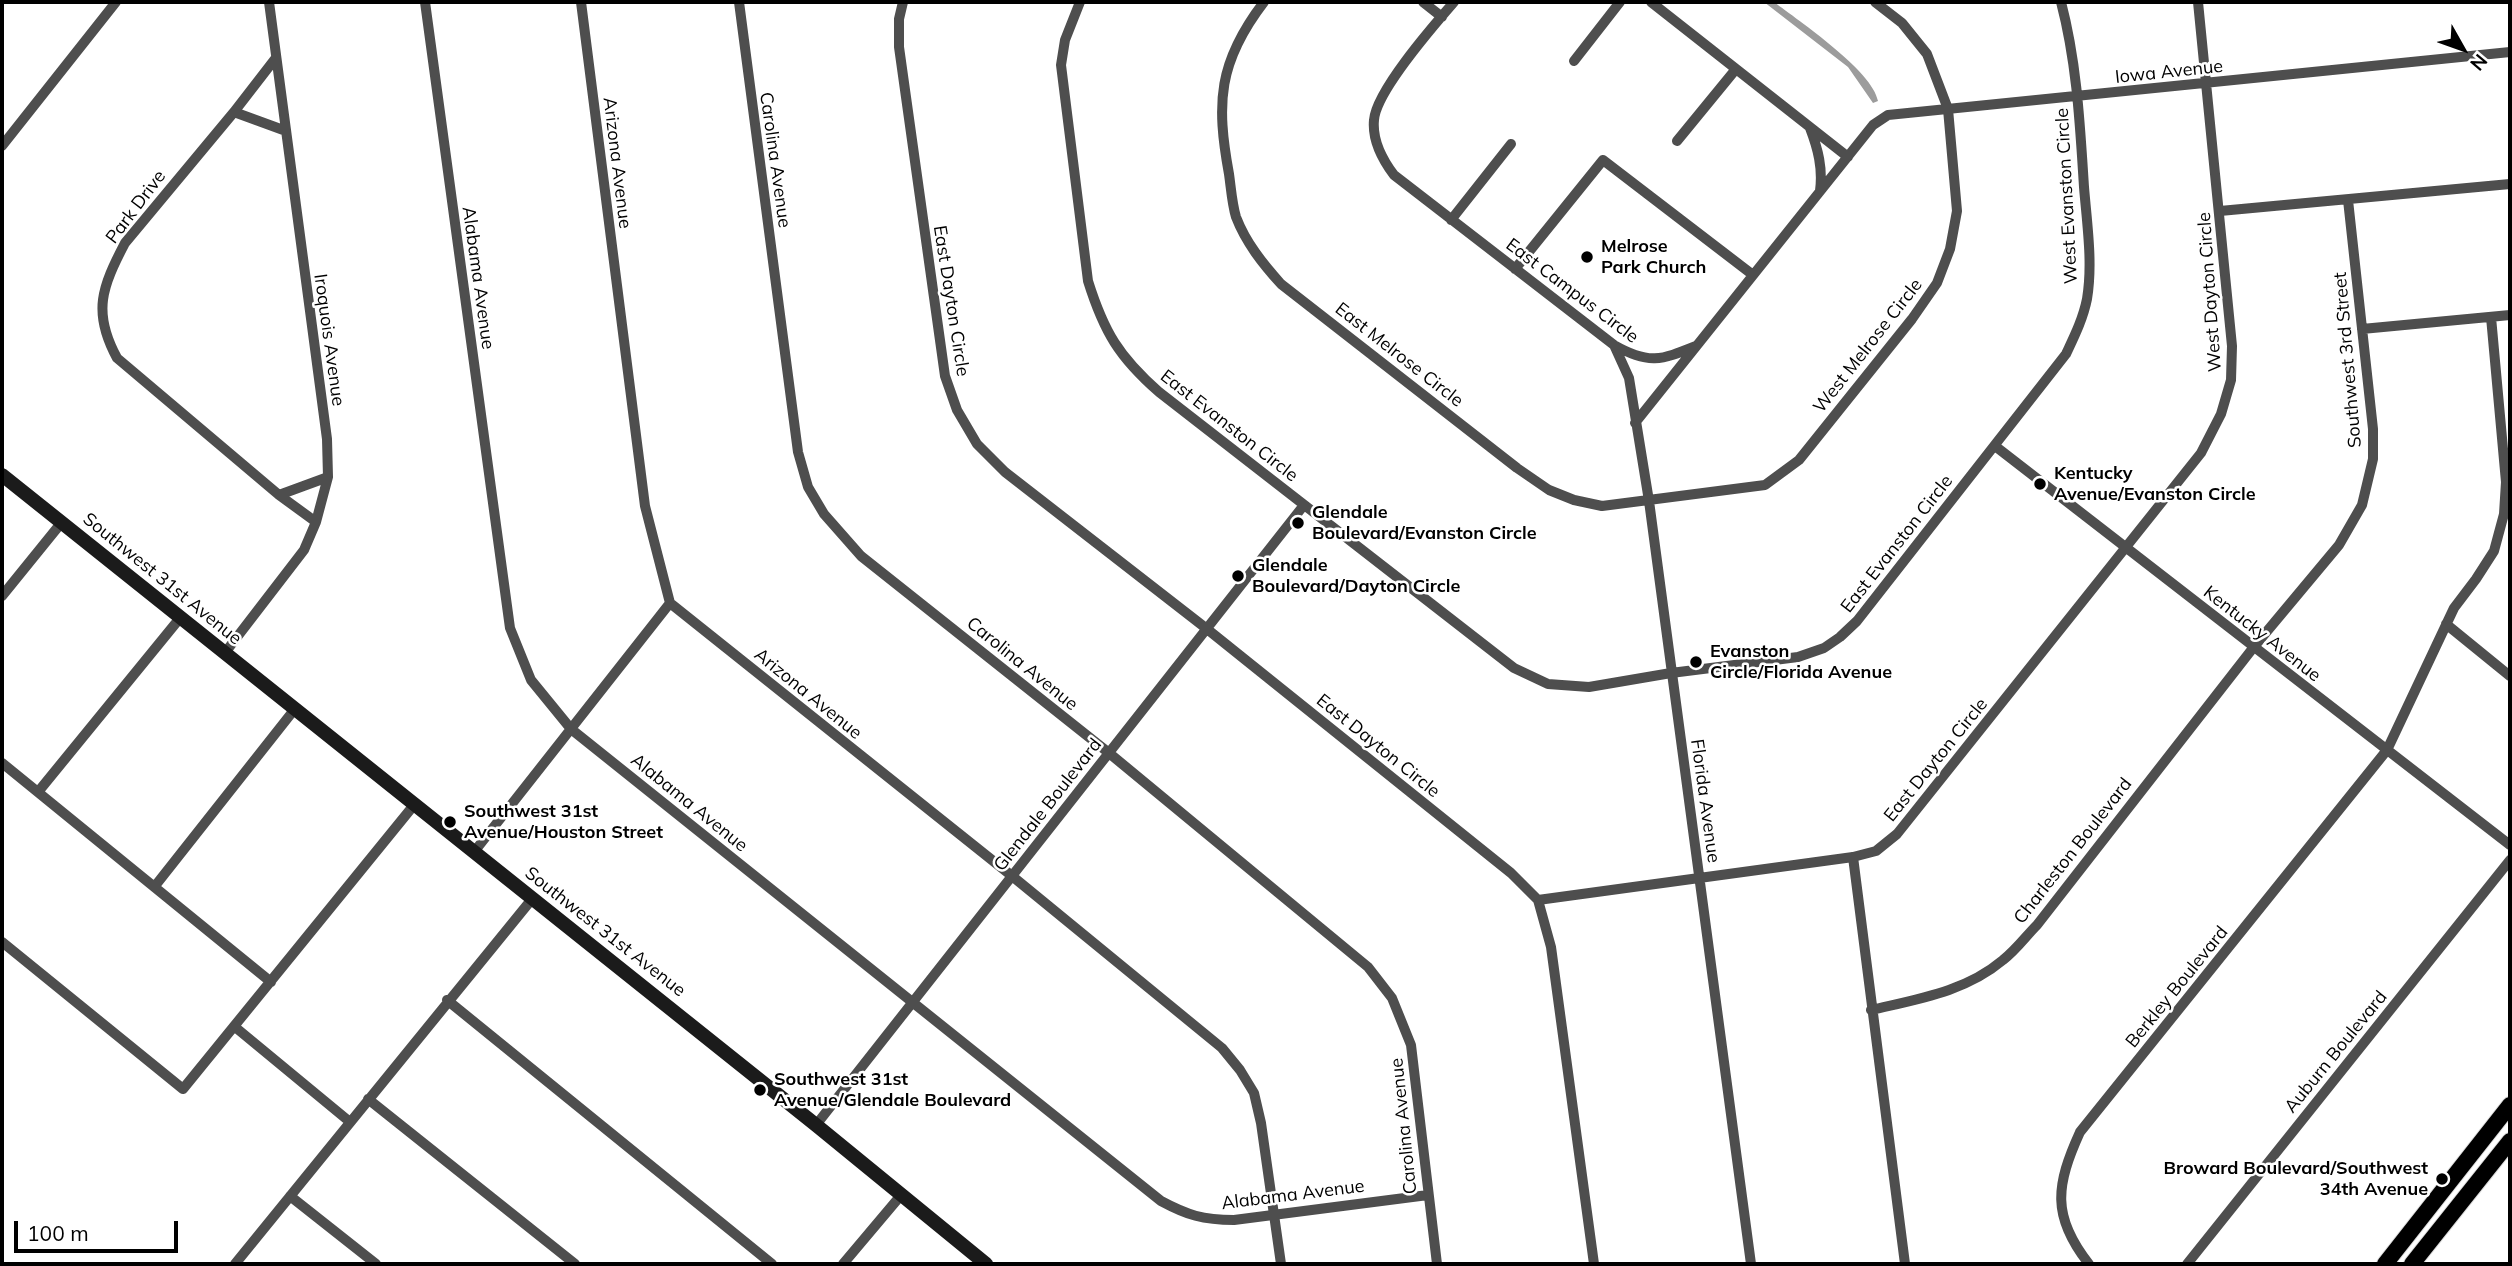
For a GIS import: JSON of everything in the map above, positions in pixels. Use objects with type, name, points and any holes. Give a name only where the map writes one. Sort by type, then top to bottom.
[{"type":"main road","name":"Southwest 31st Avenue","points":[[2,475],[986,1264]]},
{"type":"main road","points":[[2385,1264],[2510,1105]]},
{"type":"main road","points":[[2412,1264],[2510,1141]]},
{"type":"street","points":[[2,146],[116,2]]},
{"type":"street","name":"Iroquois Avenue","points":[[224,654],[304,550],[316,522],[328,477],[327,439],[268,2]]},
{"type":"street","name":"Alabama Avenue","points":[[425,2],[510,628],[531,680],[571,729],[1161,1201],[1182,1212],[1207,1220],[1234,1220],[1428,1195]]},
{"type":"street","name":"Arizona Avenue","points":[[581,2],[645,506],[670,603],[1012,876],[1222,1048],[1254,1093],[1261,1123],[1281,1264]]},
{"type":"street","name":"Carolina Avenue","points":[[739,2],[796,438],[808,487],[824,514],[861,556],[1109,753],[1368,967],[1392,998],[1411,1045],[1437,1264]]},
{"type":"street","name":"East Dayton Circle","points":[[903,2],[899,19],[899,47],[945,376],[957,410],[977,444],[1005,472],[1207,629],[1511,873],[1538,900],[1853,857],[1876,851],[1897,834],[2125,547]]},
{"type":"street","name":"East Evanston Circle","points":[[1080,2],[1065,40],[1061,65],[1088,281],[1098,314],[1109,337],[1140,375],[1159,392],[1514,668],[1548,684],[1588,687],[1671,673],[1798,657],[1824,648],[1857,621],[1995,446]]},
{"type":"street","name":"East Melrose Circle","points":[[1264,2],[1244,28],[1230,60],[1222,93],[1221,133],[1236,216],[1257,257],[1281,284],[1549,490],[1574,500],[1602,506],[1649,501],[1765,485],[1785,472]]},
{"type":"street","points":[[1423,2],[1442,17]]},
{"type":"street","name":"East Campus Circle","points":[[1454,2],[1381,98],[1374,118],[1381,158],[1394,175],[1614,345],[1633,356],[1650,359],[1671,356],[1697,346]]},
{"type":"street","points":[[1574,61],[1620,2]]},
{"type":"street","points":[[1635,423],[1848,157],[1651,2]]},
{"type":"street","name":"West Melrose Circle","points":[[1785,472],[1800,460],[1912,319],[1937,283],[1950,249],[1957,211],[1948,109],[1927,54],[1902,23],[1875,2]]},
{"type":"street","name":"West Evanston Circle","points":[[1995,446],[2066,354],[2080,325],[2087,299],[2089,255],[2078,96],[2071,41],[2061,2]]},
{"type":"street","name":"West Dayton Circle","points":[[2125,547],[2201,453],[2221,414],[2231,380],[2232,346],[2221,211],[2198,2]]},
{"type":"street","name":"Iowa Avenue","points":[[1848,157],[1873,125],[1888,116],[2510,52]]},
{"type":"street","name":"Park Drive","points":[[275,59],[125,243],[102,296],[102,315],[105,336],[117,358],[279,495],[316,522]]},
{"type":"street","points":[[1677,141],[1736,69]]},
{"type":"street","points":[[234,112],[286,131]]},
{"type":"street","points":[[1809,126],[1818,151],[1822,177],[1820,192]]},
{"type":"street","points":[[1451,220],[1511,144]]},
{"type":"street","points":[[1515,269],[1603,160],[1754,275]]},
{"type":"street","points":[[2221,211],[2510,184]]},
{"type":"street","name":"Southwest 3rd Street","points":[[2253,648],[2339,545],[2362,505],[2373,459],[2373,429],[2348,200]]},
{"type":"street","points":[[2362,329],[2510,315]]},
{"type":"street","name":"Berkley Boulevard","points":[[2089,1264],[2068,1231],[2061,1207],[2061,1185],[2068,1158],[2080,1132],[2387,750],[2454,608],[2494,551],[2504,514],[2506,482],[2491,317]]},
{"type":"street","name":"Florida Avenue","points":[[1614,345],[1629,378],[1649,501],[1751,1264]]},
{"type":"street","name":"Kentucky Avenue","points":[[1995,446],[2510,845]]},
{"type":"street","points":[[279,495],[328,477]]},
{"type":"street","name":"Glendale Boulevard","points":[[816,1125],[1304,505]]},
{"type":"street","points":[[2,596],[62,522]]},
{"type":"street","points":[[474,852],[670,603]]},
{"type":"street","points":[[38,792],[180,618]]},
{"type":"street","points":[[2446,624],[2510,676]]},
{"type":"street","name":"Charleston Boulevard","points":[[1871,1010],[1943,993],[1979,978],[2004,960],[2037,925],[2253,648]]},
{"type":"street","points":[[155,886],[294,710]]},
{"type":"street","points":[[2,763],[271,982]]},
{"type":"street","points":[[2,942],[183,1089],[414,805]]},
{"type":"street","points":[[1853,857],[1905,1264]]},
{"type":"street","name":"Auburn Boulevard","points":[[2187,1264],[2510,860]]},
{"type":"street","points":[[235,1264],[447,1000],[532,899]]},
{"type":"street","points":[[1538,900],[1551,947],[1594,1264]]},
{"type":"street","points":[[447,1000],[772,1264]]},
{"type":"street","points":[[235,1027],[350,1122]]},
{"type":"street","points":[[368,1100],[575,1264]]},
{"type":"street","points":[[843,1264],[902,1194]]},
{"type":"street","points":[[290,1196],[376,1264]]},
{"type":"shaded area","points":[[1764,2],[1774,2],[1833,47],[1863,76],[1878,101],[1873,103],[1848,67]]},
{"type":"place","name":"Melrose Park Church","points":[[1587,257]]},
{"type":"place","name":"Kentucky Avenue/Evanston Circle","points":[[2040,484]]},
{"type":"place","name":"Glendale Boulevard/Evanston Circle","points":[[1298,523]]},
{"type":"place","name":"Glendale Boulevard/Dayton Circle","points":[[1238,576]]},
{"type":"place","name":"Evanston Circle/Florida Avenue","points":[[1696,662]]},
{"type":"place","name":"Southwest 31st Avenue/Houston Street","points":[[450,822]]},
{"type":"place","name":"Southwest 31st Avenue/Glendale Boulevard","points":[[760,1090]]},
{"type":"place","name":"Broward Boulevard/Southwest 34th Avenue","points":[[2442,1179]]}]
